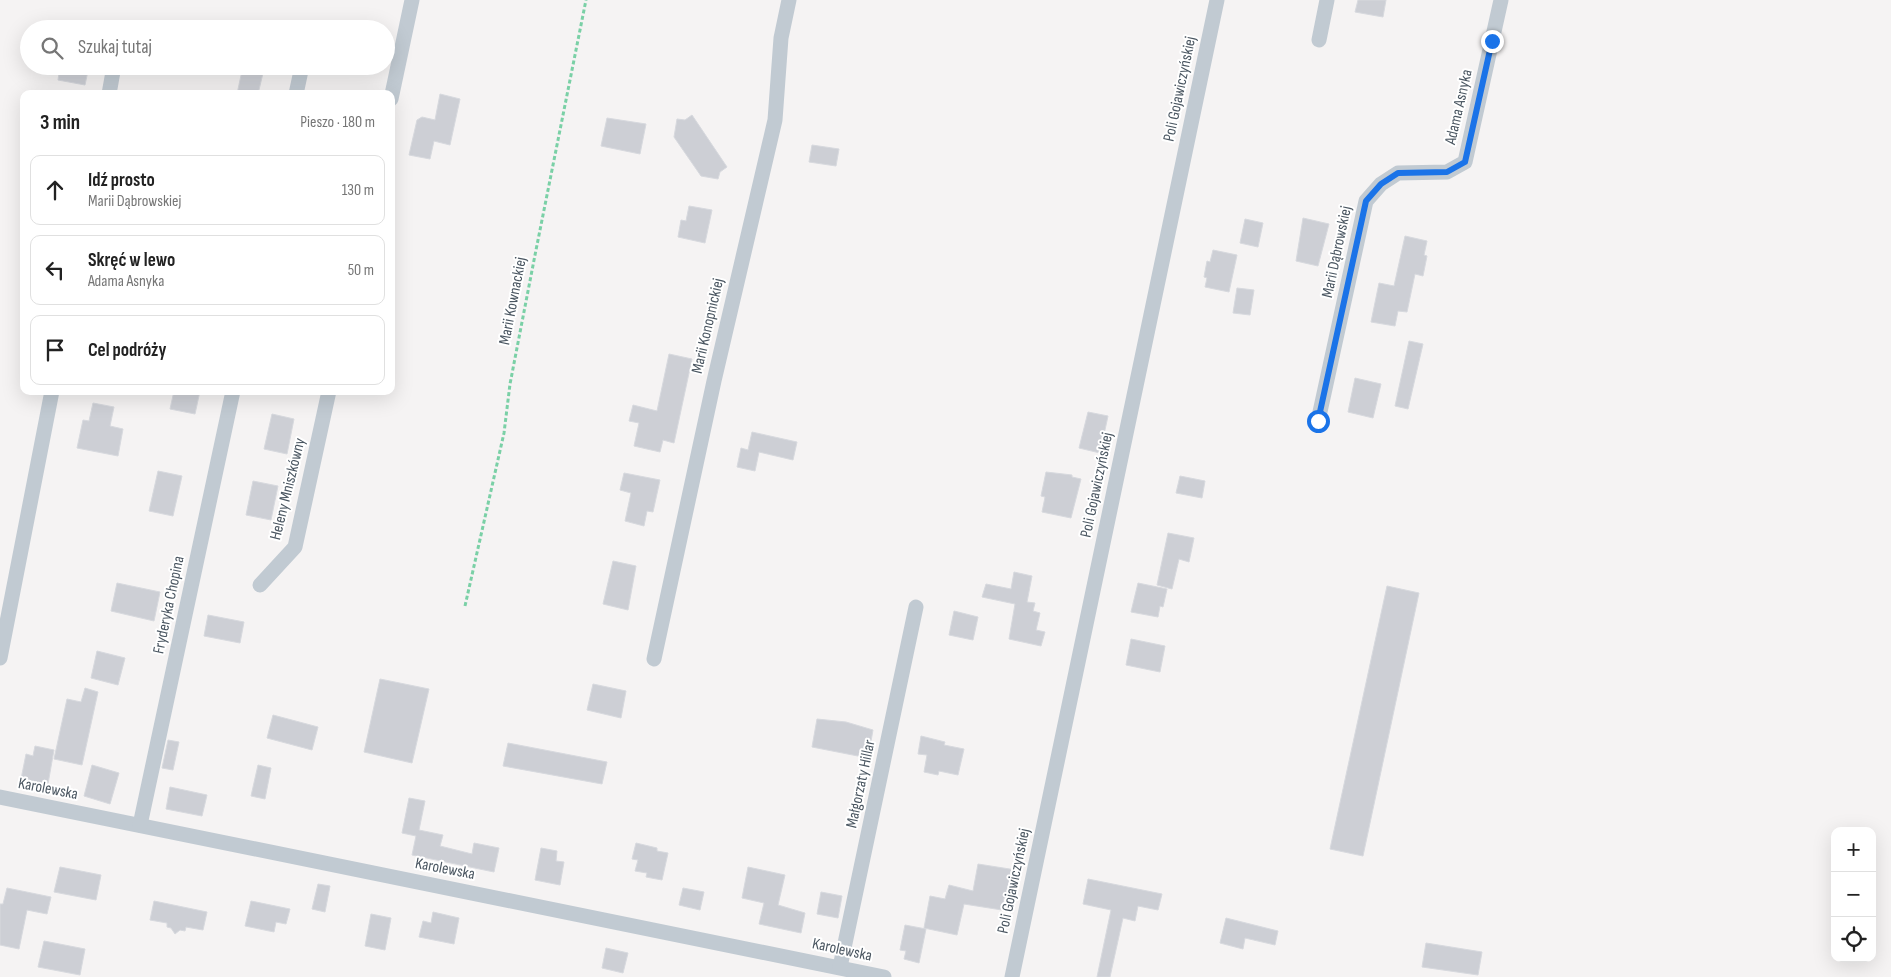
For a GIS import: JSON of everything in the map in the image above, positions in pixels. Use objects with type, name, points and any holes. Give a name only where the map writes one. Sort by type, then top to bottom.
[{"type":"street","points":[[393,90],[412,0]]},
{"type":"street","name":"Marii Konopnickiej","points":[[654,659],[714,381],[774,120],[781,38],[789,0]]},
{"type":"street","name":"Poli Gojawiczyńskiej","points":[[1012,977],[1217,0]]},
{"type":"street","points":[[1319,40],[1327,0]]},
{"type":"street","name":"Adama Asnyka","points":[[1465,162],[1501,0]]},
{"type":"street","points":[[110,90],[112,75]]},
{"type":"street","points":[[297,90],[300,75]]},
{"type":"street","name":"Marii Dąbrowskiej","points":[[1318,421],[1366,201],[1381,184],[1398,173],[1447,172],[1465,162]]},
{"type":"street","points":[[0,658],[51,395]]},
{"type":"street","name":"Fryderyka Chopina","points":[[140,826],[232,395]]},
{"type":"street","name":"Heleny Mniszkówny","points":[[260,584],[295,547],[328,395]]},
{"type":"street","name":"Małgorzaty Hillar","points":[[840,967],[916,607]]},
{"type":"street","name":"Karolewska","points":[[0,797],[884,977]]},
{"type":"path","name":"Marii Kownackiej","points":[[465,606],[504,433],[510,384],[534,255],[586,0]]},
{"type":"building","points":[[1358,0],[1386,0],[1383,17],[1355,12]]},
{"type":"building","points":[[59,75],[87,75],[85,85],[58,80]]},
{"type":"building","points":[[241,75],[263,75],[259,90],[238,90]]},
{"type":"building","points":[[440,94],[460,99],[450,145],[434,141],[430,159],[409,155],[417,120],[422,117],[435,120]]},
{"type":"building","points":[[692,115],[727,167],[720,172],[718,179],[701,176],[674,137],[677,119],[685,120]]},
{"type":"building","points":[[607,118],[646,124],[640,154],[601,146]]},
{"type":"building","points":[[812,145],[839,149],[836,166],[809,162]]},
{"type":"building","points":[[689,206],[712,210],[705,243],[678,237],[681,220],[686,221]]},
{"type":"building","points":[[1303,218],[1329,224],[1318,266],[1296,261]]},
{"type":"building","points":[[1245,219],[1263,223],[1258,247],[1240,243]]},
{"type":"building","points":[[1405,236],[1427,241],[1424,255],[1427,256],[1423,276],[1415,274],[1407,312],[1398,311],[1395,326],[1371,322],[1379,283],[1394,286]]},
{"type":"building","points":[[1213,250],[1237,255],[1229,292],[1205,287],[1207,278],[1204,277],[1207,261],[1210,262]]},
{"type":"building","points":[[1237,288],[1254,290],[1250,315],[1233,313]]},
{"type":"building","points":[[1409,341],[1423,344],[1408,409],[1395,406]]},
{"type":"building","points":[[669,354],[692,359],[674,443],[663,440],[660,452],[634,446],[639,423],[629,421],[633,405],[657,411]]},
{"type":"building","points":[[1355,378],[1381,384],[1373,418],[1348,412]]},
{"type":"building","points":[[173,395],[199,395],[195,414],[170,409]]},
{"type":"building","points":[[93,403],[114,407],[110,426],[123,429],[118,456],[77,448],[83,420],[89,421]]},
{"type":"building","points":[[1088,412],[1108,416],[1100,453],[1079,448]]},
{"type":"building","points":[[272,414],[294,419],[287,454],[264,449]]},
{"type":"building","points":[[752,432],[797,442],[793,460],[759,452],[755,471],[737,467],[741,448],[748,450]]},
{"type":"building","points":[[158,471],[182,476],[173,516],[149,511]]},
{"type":"building","points":[[1046,472],[1072,475],[1072,477],[1081,479],[1071,518],[1042,512],[1045,497],[1041,496]]},
{"type":"building","points":[[624,473],[660,480],[653,512],[647,511],[644,526],[625,521],[631,493],[620,490]]},
{"type":"building","points":[[1180,476],[1205,481],[1202,498],[1176,493]]},
{"type":"building","points":[[253,481],[278,486],[271,520],[246,515]]},
{"type":"building","points":[[1168,533],[1194,538],[1189,562],[1179,559],[1172,589],[1157,585]]},
{"type":"building","points":[[613,561],[636,566],[628,610],[603,604]]},
{"type":"building","points":[[1014,572],[1032,576],[1027,602],[1035,603],[1033,611],[1040,613],[1036,630],[1045,632],[1041,646],[1009,639],[1015,604],[982,597],[986,584],[1011,589]]},
{"type":"building","points":[[117,583],[160,592],[154,621],[111,611]]},
{"type":"building","points":[[1138,583],[1167,589],[1163,607],[1160,606],[1158,617],[1131,612]]},
{"type":"building","points":[[1387,586],[1419,593],[1363,856],[1330,849]]},
{"type":"building","points":[[954,611],[978,617],[973,640],[949,635]]},
{"type":"building","points":[[208,615],[244,622],[240,643],[204,636]]},
{"type":"building","points":[[1131,639],[1165,646],[1160,672],[1126,665]]},
{"type":"building","points":[[97,651],[125,658],[118,685],[91,678]]},
{"type":"building","points":[[380,679],[429,689],[412,763],[364,752]]},
{"type":"building","points":[[593,684],[626,691],[621,718],[587,710]]},
{"type":"building","points":[[85,688],[98,692],[82,765],[54,759],[67,699],[81,702]]},
{"type":"building","points":[[273,715],[318,727],[312,750],[267,738]]},
{"type":"building","points":[[817,719],[846,722],[873,730],[868,758],[812,747]]},
{"type":"building","points":[[921,736],[945,742],[944,745],[964,749],[958,775],[939,771],[938,775],[924,772],[927,755],[918,754]]},
{"type":"building","points":[[168,740],[179,742],[173,770],[162,768]]},
{"type":"building","points":[[508,743],[607,762],[602,784],[503,766]]},
{"type":"building","points":[[35,746],[54,750],[48,784],[21,779],[26,754],[33,756]]},
{"type":"building","points":[[92,765],[119,773],[110,804],[84,796]]},
{"type":"building","points":[[258,765],[271,768],[265,799],[251,796]]},
{"type":"building","points":[[170,787],[207,795],[202,816],[166,809]]},
{"type":"building","points":[[409,798],[425,801],[419,830],[443,835],[440,846],[472,854],[474,843],[499,848],[494,872],[412,855],[416,836],[402,833]]},
{"type":"building","points":[[636,843],[668,853],[662,880],[646,877],[647,873],[635,871],[638,860],[632,859]]},
{"type":"building","points":[[541,848],[557,851],[556,861],[564,862],[560,885],[535,880]]},
{"type":"building","points":[[978,864],[1016,870],[1011,899],[1004,898],[1002,910],[964,904],[957,935],[924,928],[930,896],[945,899],[949,885],[973,891]]},
{"type":"building","points":[[60,867],[101,875],[96,900],[54,892]]},
{"type":"building","points":[[748,867],[785,875],[778,905],[805,913],[801,933],[759,924],[764,903],[742,898]]},
{"type":"building","points":[[1088,879],[1162,894],[1158,910],[1138,906],[1135,921],[1123,918],[1110,977],[1097,977],[1111,910],[1083,904]]},
{"type":"building","points":[[318,884],[330,886],[325,912],[312,909]]},
{"type":"building","points":[[7,888],[51,897],[47,914],[27,910],[19,949],[0,945],[0,904],[3,904]]},
{"type":"building","points":[[683,888],[704,892],[700,910],[679,905]]},
{"type":"building","points":[[821,892],[842,896],[838,918],[817,914]]},
{"type":"building","points":[[154,901],[207,912],[203,930],[186,927],[185,931],[180,930],[175,934],[171,928],[167,927],[167,923],[150,920]]},
{"type":"building","points":[[251,901],[290,909],[286,924],[276,922],[274,932],[245,926]]},
{"type":"building","points":[[433,912],[459,918],[454,944],[419,937],[423,921],[431,923]]},
{"type":"building","points":[[371,914],[391,918],[385,950],[365,946]]},
{"type":"building","points":[[1226,918],[1278,931],[1275,945],[1245,938],[1243,949],[1220,943]]},
{"type":"building","points":[[905,925],[926,929],[919,963],[904,959],[906,951],[900,950]]},
{"type":"building","points":[[44,941],[85,949],[80,975],[38,967]]},
{"type":"building","points":[[1426,943],[1482,952],[1478,975],[1422,967]]},
{"type":"building","points":[[606,948],[628,953],[623,973],[602,968]]},
{"type":"route","points":[[1318,421],[1366,201],[1381,184],[1398,173],[1447,172],[1465,162],[1492,41]]}]
